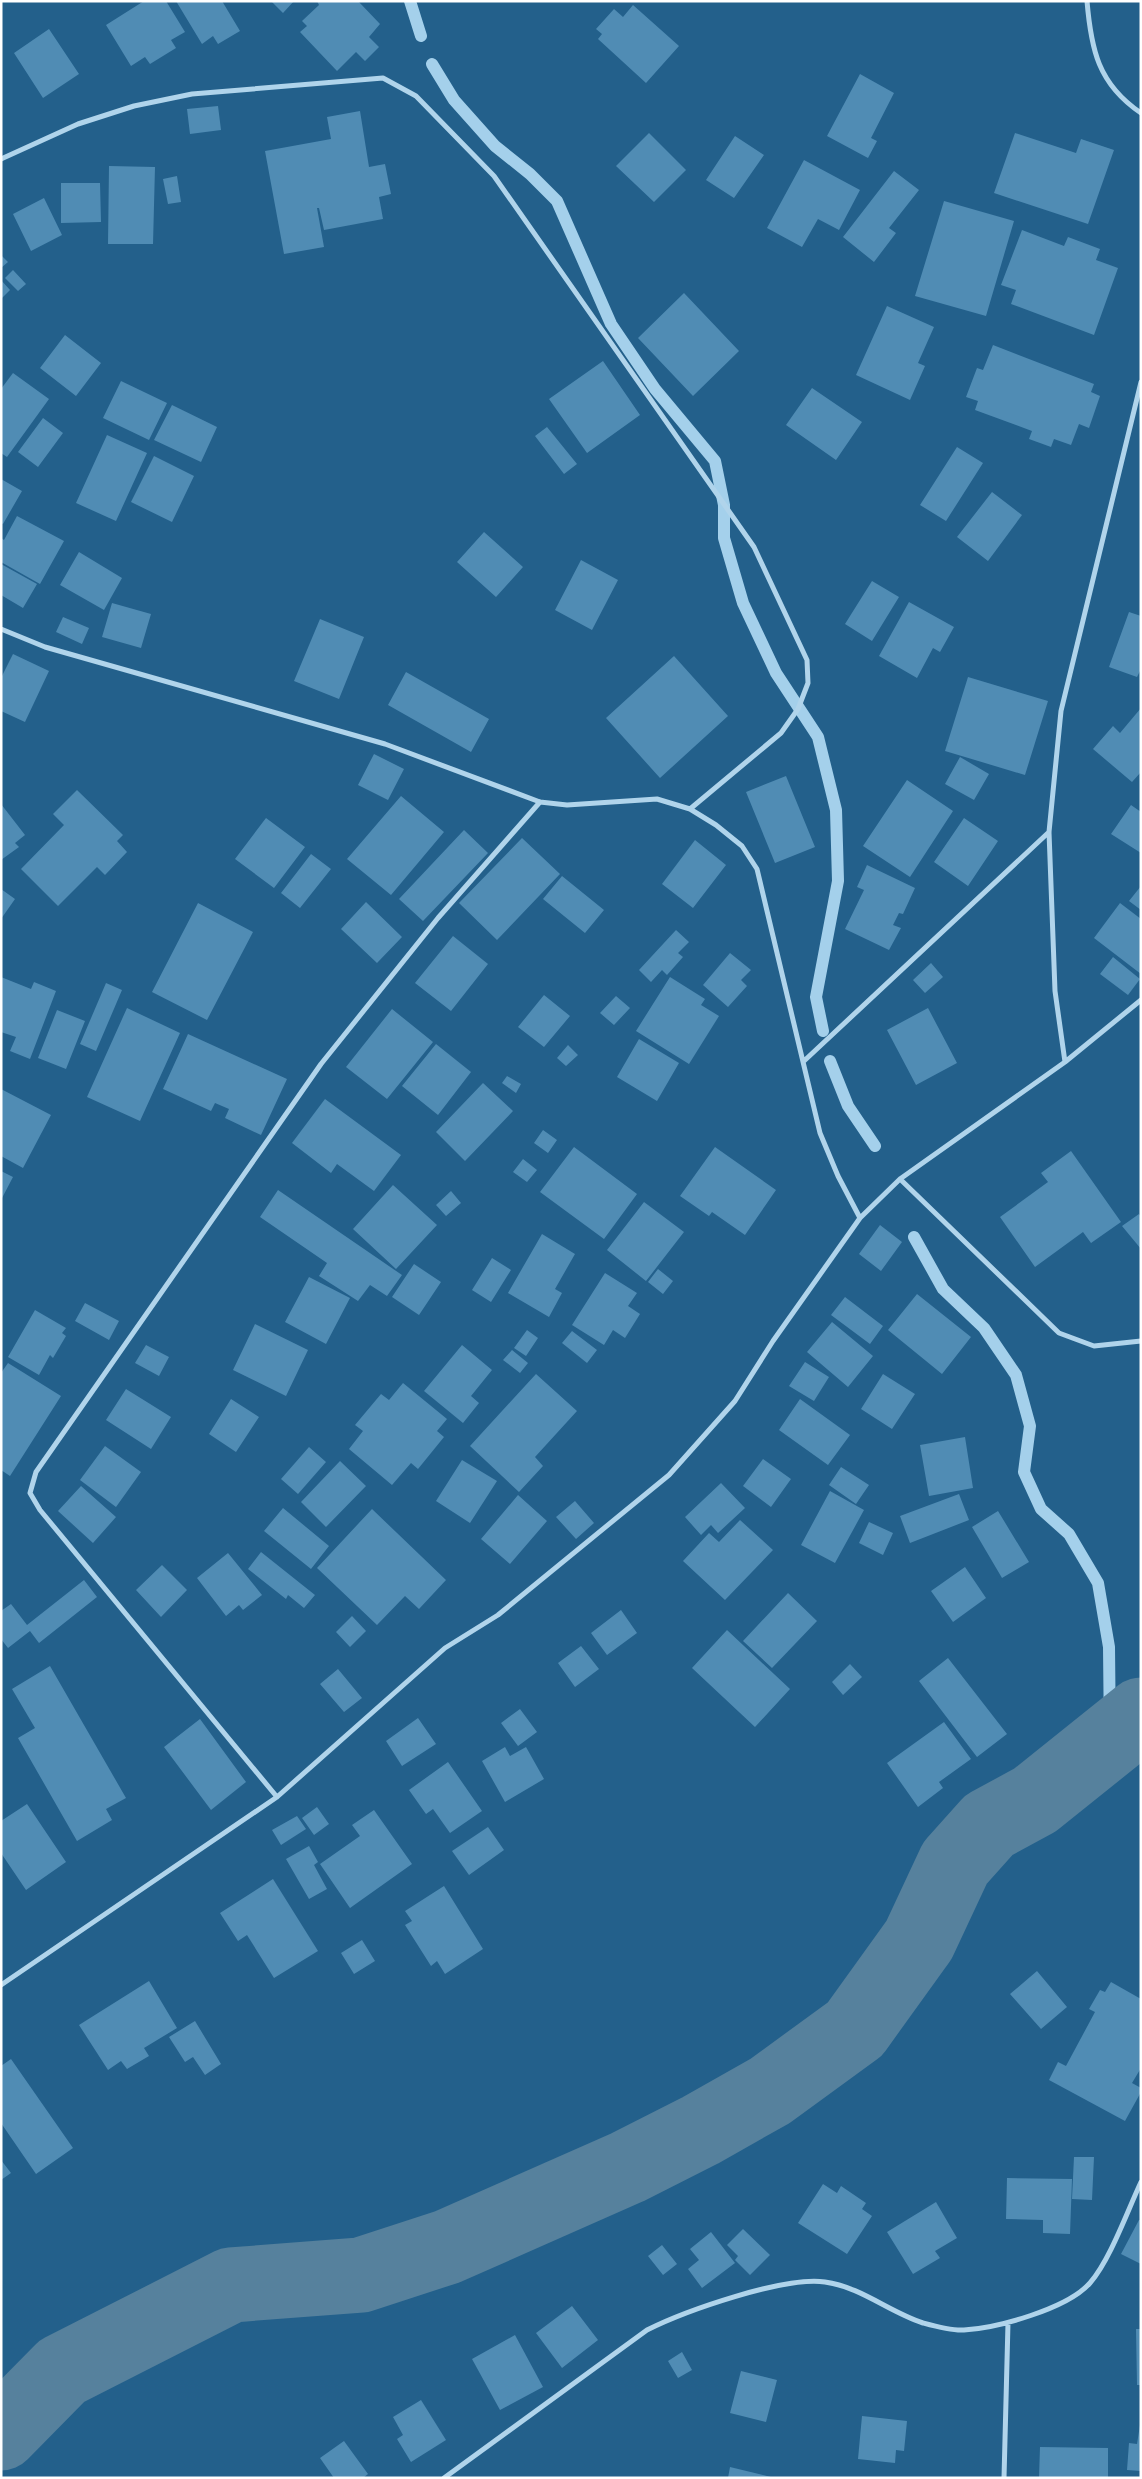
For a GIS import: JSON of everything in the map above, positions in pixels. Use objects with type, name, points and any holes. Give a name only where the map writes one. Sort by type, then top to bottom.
[{"type":"street","points":[[1087,1],[1091,43],[1106,79],[1123,101],[1141,112]]},
{"type":"street","points":[[1,158],[78,124],[134,106],[192,94],[383,78],[416,96],[494,176],[754,547],[807,660],[808,683],[798,709],[780,733],[690,808]]},
{"type":"street","points":[[1065,1062],[1055,992],[1049,832],[1061,711],[1141,382]]},
{"type":"street","points":[[1,629],[45,647],[385,744],[540,802],[567,805],[657,800],[690,808],[716,825],[742,846],[757,870],[820,1133],[838,1176],[860,1218]]},
{"type":"street","points":[[277,1796],[40,1510],[30,1493],[36,1472],[321,1064],[438,918],[540,802]]},
{"type":"street","points":[[804,1061],[1049,832]]},
{"type":"street","points":[[1,1985],[277,1796],[445,1648],[498,1615],[669,1475],[735,1401],[774,1341],[860,1218],[900,1179],[1065,1062],[1141,1000]]},
{"type":"street","points":[[900,1179],[1059,1332],[1094,1346],[1141,1341]]},
{"type":"street","points":[[444,2478],[647,2330],[671,2318],[773,2286],[824,2281],[848,2287],[923,2322],[962,2330],[1008,2323],[1063,2302],[1079,2294],[1099,2270],[1141,2182]]},
{"type":"street","points":[[1004,2478],[1008,2323]]},
{"type":"building","points":[[144,1],[166,1],[185,32],[171,40],[176,48],[150,64],[145,57],[131,66],[106,25]]},
{"type":"building","points":[[176,1],[222,1],[240,31],[218,44],[213,36],[202,44]]},
{"type":"building","points":[[271,1],[294,1],[283,13]]},
{"type":"building","points":[[317,1],[358,1],[380,24],[369,37],[379,47],[365,61],[356,52],[337,71],[300,32],[307,26],[302,21],[319,5]]},
{"type":"building","points":[[633,5],[679,46],[646,83],[598,39],[602,34],[596,29],[614,9],[623,17]]},
{"type":"building","points":[[49,29],[79,74],[43,98],[14,53]]},
{"type":"building","points":[[860,74],[894,93],[871,138],[877,141],[868,158],[827,136]]},
{"type":"building","points":[[218,106],[221,130],[190,134],[187,109]]},
{"type":"building","points":[[360,111],[369,167],[385,164],[391,194],[379,197],[383,219],[324,230],[319,208],[317,208],[324,247],[284,254],[265,151],[331,139],[327,117]]},
{"type":"building","points":[[649,133],[686,170],[654,202],[616,166]]},
{"type":"building","points":[[1015,133],[1076,153],[1081,139],[1114,150],[1088,224],[994,193]]},
{"type":"building","points":[[735,136],[764,155],[734,198],[706,180]]},
{"type":"building","points":[[804,160],[860,190],[839,230],[818,219],[802,247],[767,228]]},
{"type":"building","points":[[109,166],[155,167],[153,244],[108,244]]},
{"type":"building","points":[[894,171],[919,190],[889,228],[896,233],[874,262],[843,237]]},
{"type":"building","points":[[177,176],[181,202],[168,204],[163,179]]},
{"type":"building","points":[[61,183],[100,183],[101,222],[61,223]]},
{"type":"building","points":[[44,198],[62,235],[31,251],[13,214]]},
{"type":"building","points":[[944,201],[1014,221],[986,316],[915,296]]},
{"type":"building","points":[[1022,230],[1064,246],[1068,237],[1100,249],[1096,260],[1118,268],[1094,335],[1011,304],[1016,290],[1001,285]]},
{"type":"building","points":[[1,255],[8,262],[1,268]]},
{"type":"building","points":[[13,270],[26,284],[18,291],[5,278]]},
{"type":"building","points":[[1,280],[10,290],[1,299]]},
{"type":"building","points":[[684,293],[739,351],[693,396],[638,338]]},
{"type":"building","points":[[887,306],[934,327],[918,363],[925,366],[910,400],[856,375]]},
{"type":"building","points":[[65,335],[101,363],[76,396],[40,368]]},
{"type":"building","points":[[993,345],[1094,384],[1091,392],[1100,396],[1089,428],[1079,424],[1071,445],[1054,439],[1051,447],[1029,439],[1032,431],[975,410],[978,401],[966,397],[977,368],[983,370]]},
{"type":"building","points":[[603,361],[640,415],[587,453],[549,399]]},
{"type":"building","points":[[13,373],[49,399],[7,457],[1,453],[1,389]]},
{"type":"building","points":[[121,381],[167,403],[149,440],[103,418]]},
{"type":"building","points":[[812,388],[862,422],[836,460],[786,425]]},
{"type":"building","points":[[172,405],[217,427],[201,462],[154,440]]},
{"type":"building","points":[[43,418],[63,433],[38,467],[18,452]]},
{"type":"building","points":[[547,427],[577,464],[564,474],[535,436]]},
{"type":"building","points":[[107,435],[147,453],[116,521],[76,503]]},
{"type":"building","points":[[957,447],[983,463],[946,521],[920,505]]},
{"type":"building","points":[[154,456],[194,476],[172,522],[131,502]]},
{"type":"building","points":[[1,479],[22,491],[3,524],[1,523]]},
{"type":"building","points":[[992,492],[1022,515],[988,561],[957,537]]},
{"type":"building","points":[[17,516],[64,541],[40,584],[1,562],[1,538],[4,540]]},
{"type":"building","points":[[484,532],[523,567],[496,597],[457,562]]},
{"type":"building","points":[[79,552],[122,578],[104,610],[60,585]]},
{"type":"building","points":[[581,560],[618,580],[592,630],[555,610]]},
{"type":"building","points":[[1,564],[37,584],[23,608],[1,595]]},
{"type":"building","points":[[872,581],[899,597],[872,641],[845,624]]},
{"type":"building","points":[[909,602],[954,627],[940,652],[933,648],[917,678],[879,656]]},
{"type":"building","points":[[112,603],[151,614],[141,648],[102,637]]},
{"type":"building","points":[[1129,612],[1141,616],[1141,669],[1137,677],[1109,667]]},
{"type":"building","points":[[63,617],[89,628],[82,644],[56,632]]},
{"type":"building","points":[[320,619],[364,637],[339,699],[294,681]]},
{"type":"building","points":[[13,654],[49,671],[25,722],[1,711],[1,678]]},
{"type":"building","points":[[674,656],[728,716],[660,778],[606,718]]},
{"type":"building","points":[[406,672],[489,719],[471,752],[388,705]]},
{"type":"building","points":[[968,677],[1048,701],[1025,775],[945,751]]},
{"type":"building","points":[[1141,708],[1141,772],[1132,782],[1093,749],[1113,726],[1120,733]]},
{"type":"building","points":[[374,754],[404,769],[388,800],[358,785]]},
{"type":"building","points":[[960,757],[989,774],[974,800],[945,784]]},
{"type":"building","points":[[786,776],[815,847],[775,863],[746,792]]},
{"type":"building","points":[[907,780],[953,811],[910,877],[863,846]]},
{"type":"building","points":[[77,790],[123,835],[117,841],[127,852],[105,875],[97,867],[58,906],[21,869],[64,825],[53,814]]},
{"type":"building","points":[[401,796],[444,832],[391,895],[347,859]]},
{"type":"building","points":[[1,804],[25,835],[15,843],[19,847],[1,860]]},
{"type":"building","points":[[1131,805],[1141,812],[1141,853],[1111,834]]},
{"type":"building","points":[[266,818],[305,847],[274,888],[235,859]]},
{"type":"building","points":[[964,818],[998,841],[968,886],[934,862]]},
{"type":"building","points":[[464,830],[488,853],[423,921],[399,899]]},
{"type":"building","points":[[522,838],[560,874],[497,940],[459,903]]},
{"type":"building","points":[[695,840],[726,865],[693,908],[662,884]]},
{"type":"building","points":[[311,854],[331,869],[300,908],[281,893]]},
{"type":"building","points":[[867,865],[915,888],[903,914],[899,913],[893,925],[901,928],[889,950],[845,929],[864,890],[857,887]]},
{"type":"building","points":[[562,876],[604,910],[585,933],[543,899]]},
{"type":"building","points":[[1141,886],[1141,910],[1129,901]]},
{"type":"building","points":[[1,889],[15,899],[1,919]]},
{"type":"building","points":[[366,902],[402,937],[377,963],[341,929]]},
{"type":"building","points":[[198,903],[253,932],[207,1020],[152,992]]},
{"type":"building","points":[[1120,903],[1141,919],[1141,974],[1094,938]]},
{"type":"building","points":[[676,930],[689,942],[678,953],[683,957],[667,975],[662,970],[651,982],[639,970]]},
{"type":"building","points":[[453,936],[488,964],[451,1011],[415,983]]},
{"type":"building","points":[[730,953],[751,970],[741,980],[747,986],[728,1007],[703,985]]},
{"type":"building","points":[[1113,957],[1140,979],[1128,995],[1100,974]]},
{"type":"building","points":[[931,963],[943,977],[925,993],[913,980]]},
{"type":"building","points":[[1,977],[31,989],[34,982],[56,991],[30,1059],[10,1051],[16,1037],[1,1032]]},
{"type":"building","points":[[670,977],[705,999],[701,1005],[719,1016],[689,1064],[636,1031]]},
{"type":"building","points":[[106,983],[122,990],[96,1051],[80,1044]]},
{"type":"building","points":[[544,995],[570,1016],[544,1047],[518,1027]]},
{"type":"building","points":[[616,996],[630,1008],[614,1025],[600,1013]]},
{"type":"building","points":[[127,1008],[180,1033],[140,1121],[87,1097]]},
{"type":"building","points":[[928,1008],[957,1063],[916,1085],[887,1030]]},
{"type":"building","points":[[392,1009],[433,1042],[387,1099],[346,1067]]},
{"type":"building","points":[[57,1010],[85,1021],[66,1069],[38,1058]]},
{"type":"building","points":[[188,1034],[287,1079],[261,1135],[225,1118],[229,1109],[215,1103],[211,1111],[163,1089]]},
{"type":"building","points":[[639,1039],[679,1063],[657,1101],[617,1077]]},
{"type":"building","points":[[436,1044],[471,1072],[438,1115],[402,1086]]},
{"type":"building","points":[[568,1045],[578,1055],[566,1066],[557,1058]]},
{"type":"building","points":[[507,1076],[521,1084],[516,1093],[502,1083]]},
{"type":"building","points":[[483,1083],[513,1111],[465,1161],[436,1132]]},
{"type":"building","points":[[1,1089],[51,1115],[23,1168],[1,1156]]},
{"type":"building","points":[[325,1099],[401,1155],[374,1191],[337,1164],[331,1173],[292,1143]]},
{"type":"building","points":[[543,1130],[557,1140],[548,1153],[534,1143]]},
{"type":"building","points":[[574,1147],[637,1194],[604,1239],[540,1192]]},
{"type":"building","points":[[715,1147],[776,1190],[745,1235],[712,1212],[709,1216],[680,1196]]},
{"type":"building","points":[[1071,1151],[1121,1222],[1091,1243],[1083,1232],[1035,1267],[1000,1217],[1048,1182],[1041,1173]]},
{"type":"building","points":[[523,1159],[537,1170],[527,1182],[513,1172]]},
{"type":"building","points":[[1,1171],[13,1177],[1,1200]]},
{"type":"building","points":[[393,1185],[437,1225],[396,1269],[353,1229]]},
{"type":"building","points":[[278,1190],[402,1275],[387,1296],[370,1285],[358,1301],[319,1276],[327,1263],[260,1217]]},
{"type":"building","points":[[451,1191],[461,1203],[446,1216],[436,1205]]},
{"type":"building","points":[[644,1202],[684,1232],[646,1281],[607,1250]]},
{"type":"building","points":[[1139,1214],[1141,1217],[1141,1249],[1122,1226]]},
{"type":"building","points":[[880,1225],[902,1242],[881,1271],[859,1254]]},
{"type":"building","points":[[542,1234],[575,1254],[555,1289],[562,1293],[549,1317],[508,1293]]},
{"type":"building","points":[[492,1258],[511,1270],[491,1302],[472,1290]]},
{"type":"building","points":[[414,1264],[441,1282],[419,1315],[392,1297]]},
{"type":"building","points":[[658,1269],[673,1281],[663,1294],[648,1282]]},
{"type":"building","points":[[605,1273],[637,1293],[628,1306],[640,1314],[625,1338],[613,1330],[604,1345],[572,1325]]},
{"type":"building","points":[[309,1277],[350,1298],[326,1344],[285,1322]]},
{"type":"building","points":[[917,1294],[971,1337],[942,1374],[888,1330]]},
{"type":"building","points":[[845,1297],[883,1326],[870,1344],[831,1315]]},
{"type":"building","points":[[85,1303],[119,1321],[109,1340],[75,1321]]},
{"type":"building","points":[[35,1310],[66,1328],[62,1333],[66,1336],[53,1358],[50,1355],[39,1375],[8,1357]]},
{"type":"building","points":[[832,1322],[873,1356],[848,1387],[807,1352]]},
{"type":"building","points":[[255,1324],[308,1350],[286,1396],[233,1370]]},
{"type":"building","points":[[527,1330],[538,1338],[526,1356],[514,1348]]},
{"type":"building","points":[[572,1331],[597,1350],[587,1363],[562,1343]]},
{"type":"building","points":[[146,1345],[169,1357],[159,1376],[135,1363]]},
{"type":"building","points":[[462,1345],[492,1370],[471,1396],[479,1403],[463,1423],[424,1391]]},
{"type":"building","points":[[512,1350],[528,1363],[520,1373],[503,1360]]},
{"type":"building","points":[[805,1362],[829,1377],[814,1401],[789,1386]]},
{"type":"building","points":[[8,1363],[61,1396],[10,1476],[1,1470],[1,1373]]},
{"type":"building","points":[[536,1374],[577,1411],[535,1457],[543,1466],[519,1492],[470,1446]]},
{"type":"building","points":[[883,1374],[915,1394],[892,1429],[861,1409]]},
{"type":"building","points":[[403,1383],[447,1419],[437,1431],[444,1437],[418,1469],[411,1463],[392,1485],[349,1449],[363,1431],[355,1425],[381,1394],[389,1400]]},
{"type":"building","points":[[126,1389],[171,1417],[151,1449],[106,1420]]},
{"type":"building","points":[[231,1399],[259,1417],[236,1452],[209,1434]]},
{"type":"building","points":[[800,1399],[850,1435],[828,1465],[779,1430]]},
{"type":"building","points":[[965,1437],[973,1488],[929,1496],[920,1445]]},
{"type":"building","points":[[105,1446],[141,1472],[116,1507],[80,1480]]},
{"type":"building","points":[[309,1447],[326,1462],[298,1494],[281,1479]]},
{"type":"building","points":[[763,1459],[791,1479],[771,1507],[743,1486]]},
{"type":"building","points":[[462,1460],[497,1481],[470,1523],[436,1501]]},
{"type":"building","points":[[340,1461],[366,1486],[326,1527],[301,1502]]},
{"type":"building","points":[[841,1467],[869,1485],[856,1504],[829,1485]]},
{"type":"building","points":[[721,1483],[745,1508],[718,1533],[711,1525],[701,1535],[685,1517]]},
{"type":"building","points":[[81,1486],[116,1517],[93,1543],[58,1511]]},
{"type":"building","points":[[830,1491],[864,1510],[835,1563],[801,1545]]},
{"type":"building","points":[[959,1494],[969,1520],[910,1543],[900,1516]]},
{"type":"building","points":[[518,1495],[547,1521],[510,1564],[481,1539]]},
{"type":"building","points":[[575,1501],[594,1523],[576,1539],[556,1517]]},
{"type":"building","points":[[283,1508],[329,1546],[311,1569],[264,1531]]},
{"type":"building","points":[[372,1509],[446,1580],[419,1609],[405,1596],[377,1625],[317,1568]]},
{"type":"building","points":[[998,1511],[1029,1562],[1002,1578],[972,1527]]},
{"type":"building","points":[[740,1520],[773,1550],[725,1600],[683,1561],[709,1533],[719,1542]]},
{"type":"building","points":[[869,1522],[893,1533],[883,1555],[859,1543]]},
{"type":"building","points":[[261,1552],[315,1595],[304,1608],[288,1595],[286,1599],[248,1569]]},
{"type":"building","points":[[228,1553],[262,1595],[243,1610],[239,1605],[226,1616],[197,1578]]},
{"type":"building","points":[[162,1565],[187,1590],[161,1617],[136,1590]]},
{"type":"building","points":[[965,1567],[986,1598],[953,1622],[931,1591]]},
{"type":"building","points":[[84,1580],[97,1597],[39,1643],[30,1631],[8,1648],[1,1639],[1,1611],[11,1604],[27,1625]]},
{"type":"building","points":[[788,1593],[817,1621],[772,1668],[743,1641]]},
{"type":"building","points":[[621,1610],[637,1633],[607,1655],[591,1633]]},
{"type":"building","points":[[352,1616],[366,1631],[350,1647],[336,1632]]},
{"type":"building","points":[[727,1630],[790,1689],[755,1727],[692,1668]]},
{"type":"building","points":[[581,1646],[599,1669],[575,1687],[558,1663]]},
{"type":"building","points":[[948,1658],[1007,1734],[977,1757],[919,1681]]},
{"type":"building","points":[[850,1664],[862,1677],[843,1695],[832,1682]]},
{"type":"building","points":[[50,1666],[126,1798],[106,1809],[112,1820],[77,1841],[18,1738],[35,1728],[12,1689]]},
{"type":"building","points":[[338,1669],[362,1698],[344,1712],[320,1684]]},
{"type":"building","points":[[520,1709],[537,1732],[518,1746],[501,1723]]},
{"type":"building","points":[[418,1718],[436,1744],[402,1766],[386,1741]]},
{"type":"building","points":[[200,1719],[246,1782],[211,1810],[164,1747]]},
{"type":"building","points":[[944,1722],[971,1759],[939,1782],[943,1788],[918,1807],[887,1763]]},
{"type":"building","points":[[505,1747],[510,1756],[526,1747],[544,1779],[505,1802],[482,1761]]},
{"type":"building","points":[[448,1762],[482,1811],[450,1833],[433,1809],[426,1814],[409,1790]]},
{"type":"building","points":[[27,1804],[66,1862],[26,1890],[1,1853],[1,1821]]},
{"type":"building","points":[[317,1807],[329,1824],[314,1835],[302,1818]]},
{"type":"building","points":[[374,1810],[412,1864],[350,1908],[320,1864],[360,1836],[352,1825]]},
{"type":"building","points":[[297,1816],[306,1829],[281,1845],[272,1830]]},
{"type":"building","points":[[488,1827],[504,1850],[469,1875],[452,1851]]},
{"type":"building","points":[[309,1846],[318,1862],[314,1865],[327,1889],[309,1899],[286,1859]]},
{"type":"building","points":[[273,1879],[318,1951],[274,1978],[247,1935],[238,1941],[220,1913]]},
{"type":"building","points":[[444,1886],[483,1949],[445,1974],[437,1961],[431,1966],[405,1925],[412,1921],[405,1911]]},
{"type":"building","points":[[362,1940],[375,1961],[354,1974],[341,1953]]},
{"type":"building","points":[[1037,1971],[1067,2007],[1041,2029],[1010,1994]]},
{"type":"building","points":[[149,1981],[177,2028],[144,2048],[149,2056],[127,2069],[121,2061],[108,2070],[79,2025]]},
{"type":"building","points":[[1111,1982],[1141,1999],[1141,2068],[1132,2083],[1141,2088],[1141,2092],[1125,2121],[1049,2080],[1058,2062],[1066,2066],[1095,2012],[1089,2009],[1100,1990],[1105,1992]]},
{"type":"building","points":[[195,2021],[221,2064],[205,2075],[193,2057],[185,2062],[169,2037]]},
{"type":"building","points":[[11,2059],[73,2148],[36,2174],[1,2123],[1,2066]]},
{"type":"building","points":[[1074,2157],[1094,2157],[1092,2200],[1072,2199]]},
{"type":"building","points":[[1,2160],[11,2173],[1,2180]]},
{"type":"building","points":[[1007,2178],[1072,2179],[1070,2234],[1043,2233],[1043,2220],[1006,2219]]},
{"type":"building","points":[[823,2184],[837,2193],[841,2186],[866,2203],[862,2209],[872,2216],[847,2254],[798,2223]]},
{"type":"building","points":[[936,2202],[957,2238],[935,2251],[940,2258],[913,2274],[887,2232]]},
{"type":"building","points":[[1139,2220],[1141,2220],[1141,2264],[1121,2254]]},
{"type":"building","points":[[743,2229],[770,2255],[750,2275],[735,2260],[738,2256],[727,2245]]},
{"type":"building","points":[[711,2232],[735,2263],[702,2288],[688,2269],[699,2260],[690,2249]]},
{"type":"building","points":[[662,2245],[677,2264],[663,2275],[648,2256]]},
{"type":"building","points":[[572,2306],[598,2340],[562,2368],[536,2333]]},
{"type":"building","points":[[1136,2329],[1141,2329],[1141,2385],[1137,2385]]},
{"type":"building","points":[[515,2335],[543,2387],[500,2410],[472,2359]]},
{"type":"building","points":[[682,2352],[692,2370],[678,2378],[668,2361]]},
{"type":"building","points":[[741,2371],[777,2380],[766,2422],[730,2413]]},
{"type":"building","points":[[421,2400],[446,2440],[411,2462],[397,2439],[403,2435],[393,2417]]},
{"type":"building","points":[[862,2416],[907,2421],[904,2451],[896,2450],[895,2463],[858,2459]]},
{"type":"building","points":[[1140,2425],[1141,2471],[1127,2470],[1129,2443],[1137,2444]]},
{"type":"building","points":[[344,2441],[368,2474],[363,2478],[334,2478],[320,2458]]},
{"type":"building","points":[[1040,2447],[1108,2448],[1108,2478],[1039,2478]]},
{"type":"building","points":[[730,2467],[771,2477],[771,2478],[728,2478]]},
{"type":"waterway","points":[[410,1],[421,36]]},
{"type":"waterway","points":[[432,64],[454,100],[495,146],[530,174],[557,201],[611,324],[655,389],[715,461],[724,505],[724,538],[743,603],[776,673],[818,737],[836,810],[838,881],[816,997],[823,1031]]},
{"type":"waterway","points":[[830,1061],[848,1106],[875,1146]]},
{"type":"waterway","points":[[914,1237],[943,1289],[984,1328],[1016,1375],[1030,1426],[1024,1472],[1041,1509],[1069,1534],[1098,1583],[1109,1647],[1110,1742]]},
{"type":"waterway","points":[[1,2433],[62,2371],[231,2285],[361,2275],[447,2247],[628,2167],[701,2130],[770,2091],[855,2029],[919,1940],[955,1863],[989,1825],[1035,1800],[1141,1715]]}]
